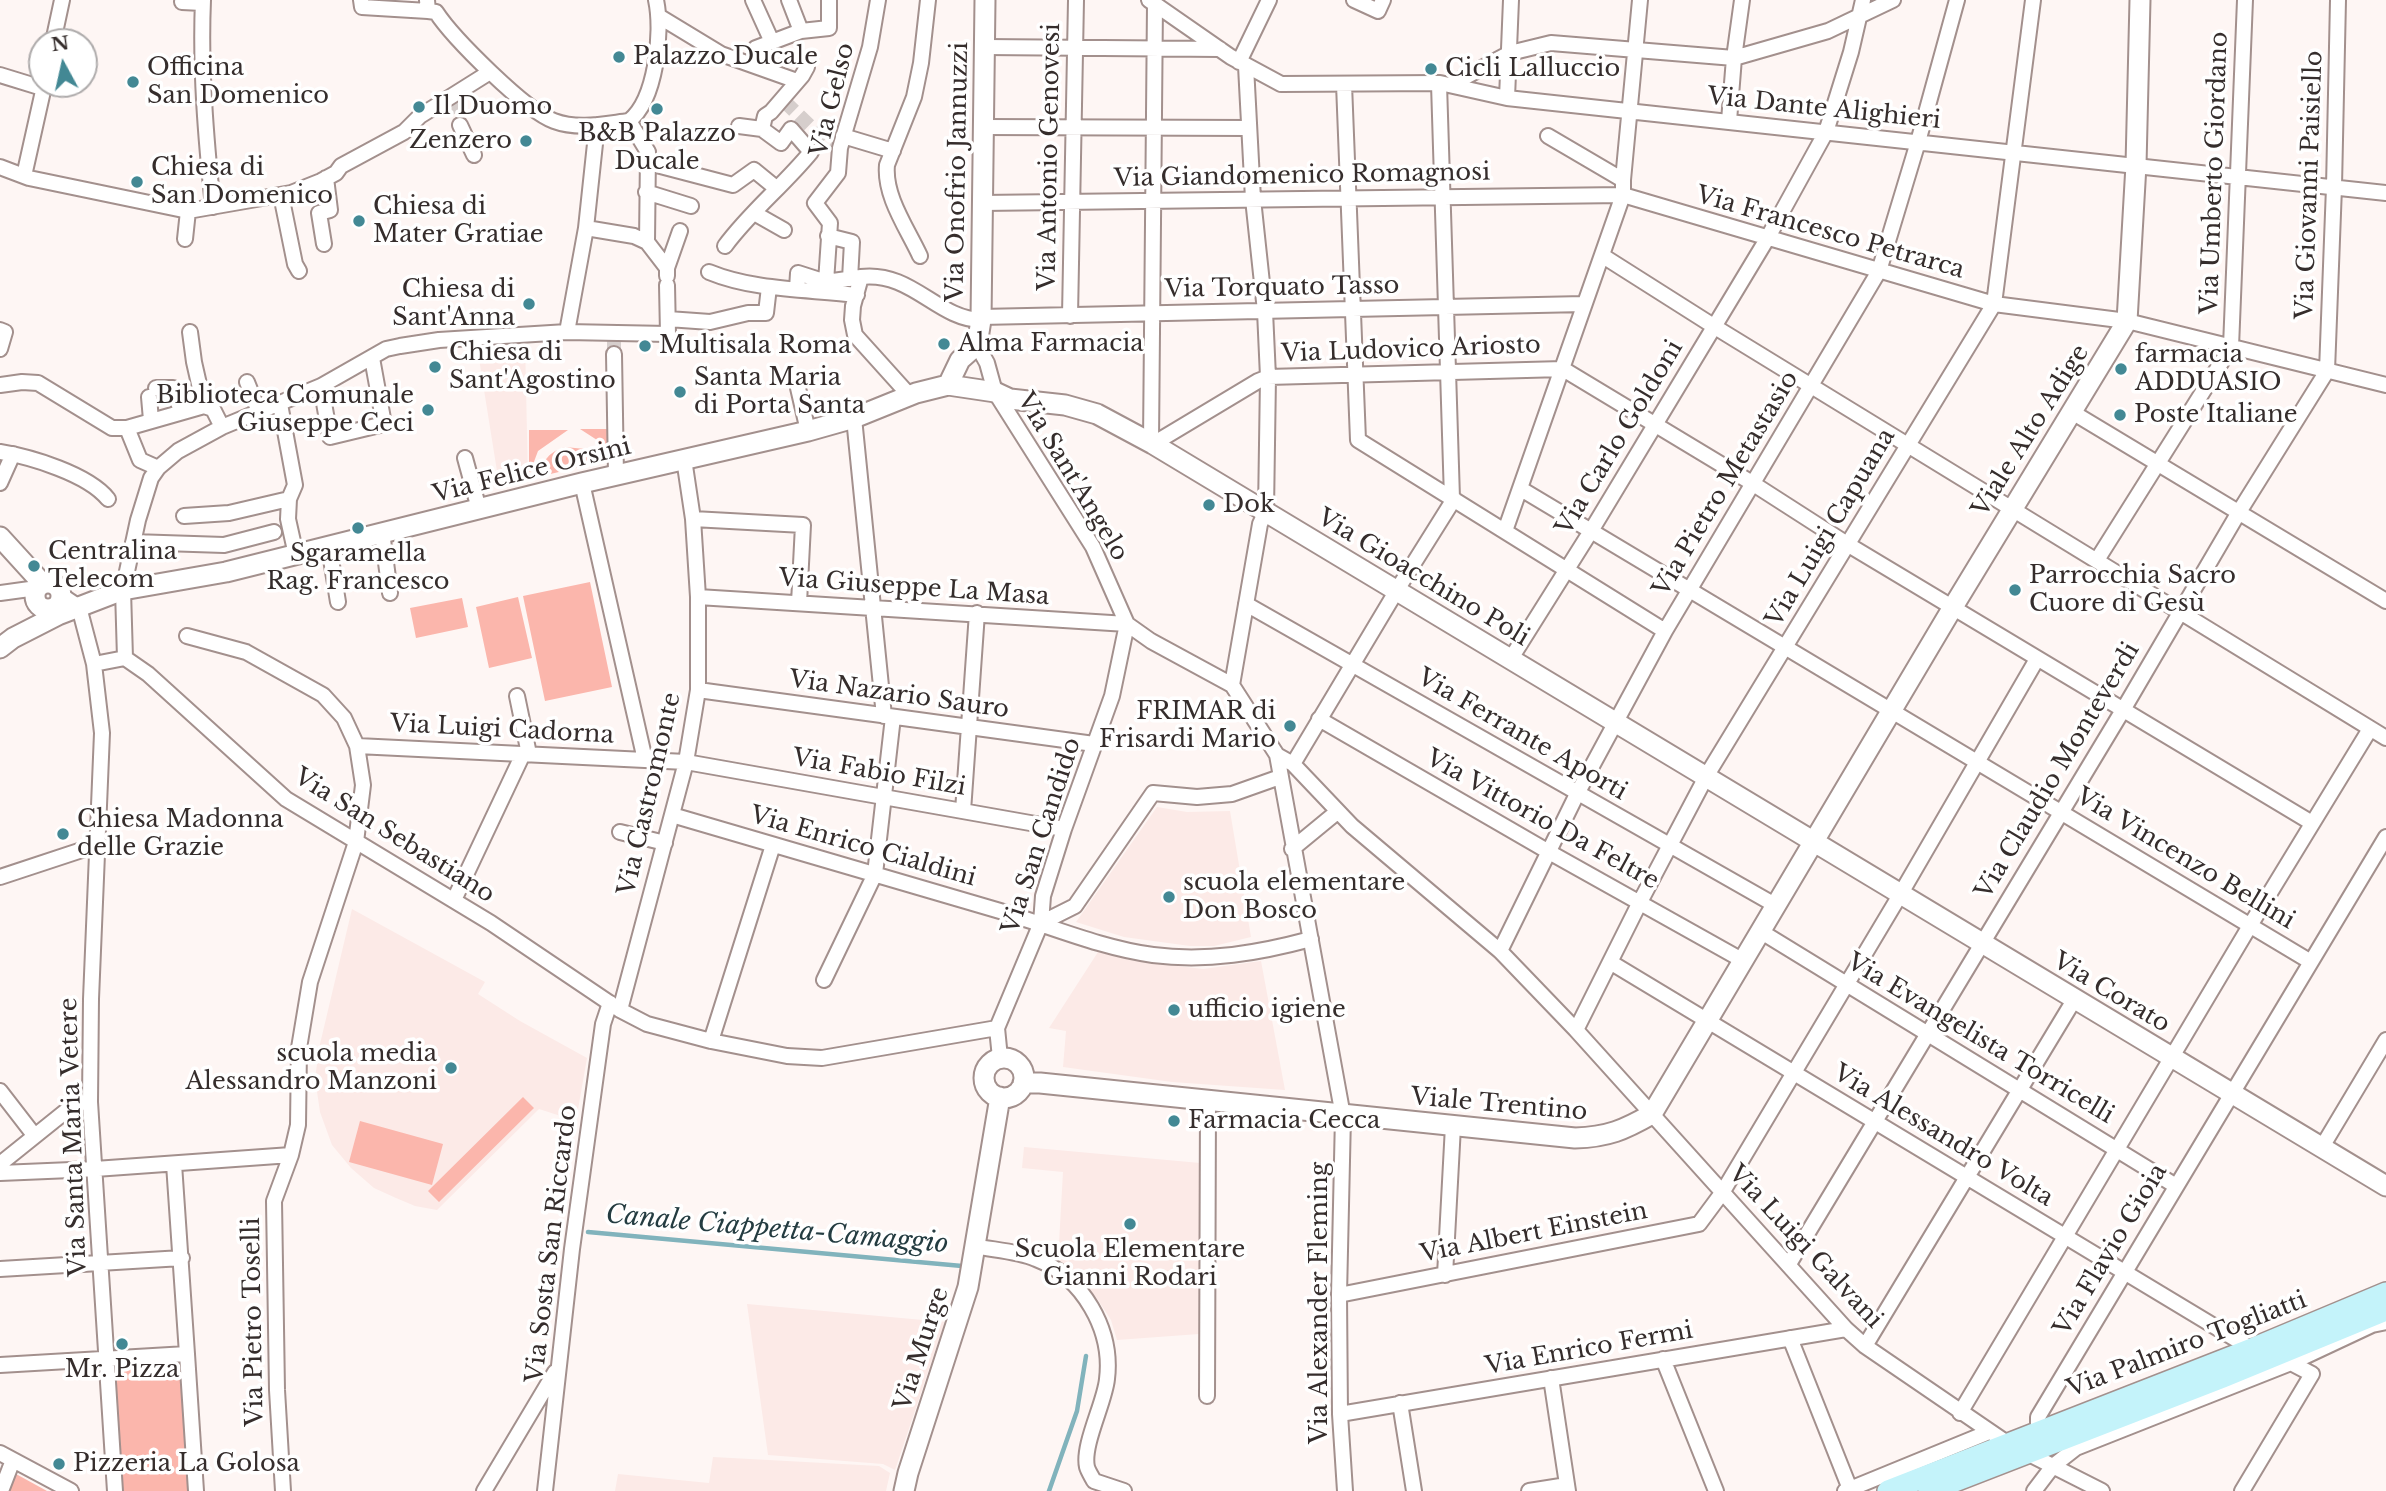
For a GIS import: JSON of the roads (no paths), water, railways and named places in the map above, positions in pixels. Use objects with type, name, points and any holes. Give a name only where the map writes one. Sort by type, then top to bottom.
[{"type":"main road","name":"Via Palmiro Togliatti","points":[[1929,1491],[2016,1448],[2038,1431],[2252,1349],[2386,1293]]},
{"type":"main road","name":"Via Palmiro Togliatti","points":[[1888,1491],[2234,1372],[2386,1310]]},
{"type":"street","points":[[56,28],[62,0]]},
{"type":"street","points":[[359,2],[427,6],[436,12],[444,25],[490,72],[539,113],[552,121],[580,126],[629,121],[640,109],[658,55],[660,17],[656,0]]},
{"type":"street","points":[[753,0],[772,42]]},
{"type":"street","points":[[789,0],[801,31]]},
{"type":"street","points":[[753,65],[756,48],[801,31],[829,27],[829,0]]},
{"type":"street","name":"Via Gelso","points":[[828,236],[830,223],[815,203],[838,173],[840,143],[870,47],[878,0]]},
{"type":"street","points":[[920,256],[889,190],[886,177],[887,165],[914,97],[928,0]]},
{"type":"street","name":"Via Onofrio Jannuzzi","points":[[977,345],[981,318],[985,0]]},
{"type":"street","name":"Via Antonio Genovesi","points":[[1070,316],[1076,0]]},
{"type":"street","points":[[1232,685],[1260,524],[1266,511],[1268,377],[1265,311],[1242,64],[1269,0]]},
{"type":"street","points":[[1354,0],[1378,11],[1383,0]]},
{"type":"street","points":[[1507,98],[1511,0]]},
{"type":"street","points":[[1506,531],[1603,256],[1623,188],[1640,0]]},
{"type":"street","points":[[1729,121],[1742,0]]},
{"type":"street","name":"Via Carlo Goldoni","points":[[1510,660],[1715,327],[1826,132],[1848,64],[1863,0]]},
{"type":"street","points":[[1152,2],[1242,64],[1281,84],[1445,84],[1510,52],[1551,43],[1734,58],[1828,31],[1893,0]]},
{"type":"street","name":"Via Pietro Metastasio","points":[[1500,951],[1578,792],[1665,631],[1879,271],[1918,142],[1956,0]]},
{"type":"street","points":[[1994,304],[2033,0]]},
{"type":"street","name":"Viale Alto Adige","points":[[1812,842],[2127,321],[2136,165],[2140,0]]},
{"type":"street","name":"Via Umberto Giordano","points":[[2231,347],[2245,0]]},
{"type":"street","name":"Via Giovanni Paisiello","points":[[2327,371],[2338,0]]},
{"type":"street","points":[[182,2],[202,2],[205,110],[214,208]]},
{"type":"street","points":[[1152,2],[1152,444]]},
{"type":"street","points":[[660,17],[721,54],[797,81]]},
{"type":"street","points":[[985,47],[1220,49]]},
{"type":"street","points":[[762,129],[765,116],[784,100],[807,67]]},
{"type":"street","points":[[0,167],[24,176],[188,212],[214,208],[291,193],[326,178],[336,173],[341,166],[404,132],[420,116],[490,72]]},
{"type":"street","points":[[0,75],[28,80]]},
{"type":"street","points":[[1344,84],[1357,440],[1665,631]]},
{"type":"street","points":[[1293,764],[1453,498],[1443,197],[1445,84]]},
{"type":"street","name":"Via Dante Alighieri","points":[[1445,84],[1507,98],[2386,193]]},
{"type":"street","points":[[24,176],[41,98]]},
{"type":"street","points":[[629,121],[645,146],[649,163],[646,192],[647,242],[667,277]]},
{"type":"street","points":[[460,125],[474,155]]},
{"type":"street","points":[[567,332],[586,228],[597,125]]},
{"type":"street","points":[[724,246],[740,225],[811,152],[791,129],[781,143],[762,129],[739,126]]},
{"type":"street","points":[[984,127],[1249,128]]},
{"type":"street","name":"Via Francesco Petrarca","points":[[1548,136],[1623,188],[1767,239],[1994,304],[2127,321],[2386,386]]},
{"type":"street","points":[[840,143],[893,151]]},
{"type":"street","points":[[649,163],[733,185],[754,170],[776,188]]},
{"type":"street","points":[[324,244],[319,213],[330,211],[326,178]]},
{"type":"street","name":"Via Giandomenico Romagnosi","points":[[982,203],[1443,197],[1623,188]]},
{"type":"street","points":[[646,192],[691,206]]},
{"type":"street","points":[[281,195],[295,264],[299,271]]},
{"type":"street","points":[[185,239],[188,212]]},
{"type":"street","points":[[754,213],[784,230]]},
{"type":"street","points":[[586,228],[634,236],[647,242]]},
{"type":"street","points":[[94,664],[125,658],[123,590],[133,542],[151,478],[158,468],[178,451],[222,427],[321,386],[386,349],[439,340],[567,332],[614,343],[668,334],[667,277],[680,231]]},
{"type":"street","points":[[826,282],[828,236],[852,242],[858,295],[853,306],[855,335],[910,396]]},
{"type":"street","points":[[1603,256],[2386,738]]},
{"type":"street","points":[[709,272],[769,287],[858,295]]},
{"type":"street","name":"Via Torquato Tasso","points":[[797,289],[798,273],[826,282],[877,275],[909,285],[966,320],[1152,313],[1584,304]]},
{"type":"street","points":[[668,319],[710,322],[748,313],[766,313],[769,287]]},
{"type":"street","name":"Via Luigi Capuana","points":[[1576,1030],[1707,775],[1994,304]]},
{"type":"street","points":[[0,330],[5,332],[0,349]]},
{"type":"street","points":[[190,332],[194,362],[193,408]]},
{"type":"street","points":[[614,343],[616,475]]},
{"type":"street","points":[[948,385],[960,360],[977,345]]},
{"type":"street","name":"Via Sant'Angelo","points":[[977,345],[987,363],[995,392],[1093,547],[1127,624]]},
{"type":"street","points":[[2097,561],[2231,347]]},
{"type":"street","points":[[321,386],[330,437],[384,424],[372,358]]},
{"type":"street","points":[[1563,369],[1847,544],[2312,823]]},
{"type":"street","name":"Via Ludovico Ariosto","points":[[1152,444],[1268,377],[1563,369]]},
{"type":"street","name":"Via Claudio Monteverdi","points":[[1788,1264],[2123,710],[2239,512],[2327,371]]},
{"type":"street","points":[[247,382],[259,412]]},
{"type":"street","points":[[0,385],[38,383],[112,428],[127,428],[193,408],[213,410],[222,427]]},
{"type":"street","name":"Via Felice Orsini","points":[[0,648],[58,606],[79,607],[123,590],[226,572],[582,483],[808,431],[948,385]]},
{"type":"street","name":"Via Gioacchino Poli","points":[[948,385],[995,392],[1010,398],[1065,405],[1097,414],[1266,511],[1510,660],[1707,775],[1812,842]]},
{"type":"street","points":[[151,420],[153,392],[173,388],[193,408]]},
{"type":"street","points":[[798,388],[808,431]]},
{"type":"street","points":[[280,404],[295,485],[289,499],[288,519],[296,555]]},
{"type":"street","points":[[2072,411],[2386,601]]},
{"type":"street","points":[[824,980],[875,874],[884,797],[889,716],[872,608],[854,418]]},
{"type":"street","points":[[127,428],[139,460],[158,468]]},
{"type":"street","points":[[0,483],[7,453],[83,478],[100,489],[108,499]]},
{"type":"street","points":[[465,458],[479,509]]},
{"type":"street","name":"Via Castromonte","points":[[615,1007],[665,843],[686,762],[698,690],[698,597],[693,519],[684,459]]},
{"type":"street","points":[[582,483],[645,760]]},
{"type":"street","name":"Via Vincenzo Bellini","points":[[1521,489],[2311,962]]},
{"type":"street","points":[[184,516],[229,513],[289,499]]},
{"type":"street","points":[[693,519],[803,525],[799,603]]},
{"type":"street","points":[[133,542],[224,545],[274,532]]},
{"type":"street","points":[[382,532],[390,593]]},
{"type":"street","points":[[0,537],[38,590]]},
{"type":"street","points":[[224,545],[226,572]]},
{"type":"street","points":[[329,547],[338,603]]},
{"type":"street","points":[[6,593],[38,590],[47,582],[57,586],[58,606]]},
{"type":"street","name":"Via Giuseppe La Masa","points":[[698,597],[1127,624]]},
{"type":"street","name":"Via Ferrante Aporti","points":[[1246,604],[1775,905]]},
{"type":"street","name":"Via Santa Maria Vetere","points":[[79,607],[94,664],[102,733],[91,999],[90,1102],[115,1491]]},
{"type":"street","points":[[963,811],[977,614]]},
{"type":"street","points":[[1127,624],[1151,641],[1232,685],[1277,755]]},
{"type":"street","name":"Via San Candido","points":[[1000,1058],[998,1028],[1041,923],[1043,896],[1112,696],[1127,624]]},
{"type":"street","name":"Via Pietro Toselli","points":[[187,636],[246,652],[323,695],[344,718],[357,746],[363,785],[356,842],[310,982],[299,1048],[298,1125],[291,1155],[274,1201],[277,1390],[284,1491]]},
{"type":"street","name":"Via San Sebastiano","points":[[125,658],[148,674],[286,799],[454,900],[615,1007],[647,1024],[711,1041],[787,1056],[822,1058],[998,1028]]},
{"type":"street","name":"Via Albert Einstein","points":[[1339,1295],[1699,1224],[1722,1193],[2037,659]]},
{"type":"street","name":"Via Nazario Sauro","points":[[698,690],[1094,744]]},
{"type":"street","points":[[454,900],[526,754],[517,696]]},
{"type":"street","name":"Via Vittorio Da Feltre","points":[[1319,719],[1742,960]]},
{"type":"street","points":[[1960,1413],[2250,924],[2370,729]]},
{"type":"street","name":"Via Luigi Cadorna","points":[[357,746],[686,762]]},
{"type":"street","name":"Via Luigi Galvani","points":[[1277,755],[1293,764],[1337,812],[1500,951],[1576,1030],[1846,1329],[1865,1346],[1989,1432],[2102,1491]]},
{"type":"street","name":"Via Alexander Fleming","points":[[1277,755],[1343,1116],[1339,1295],[1340,1414],[1345,1491]]},
{"type":"street","name":"Via Fabio Filzi","points":[[686,762],[1064,830]]},
{"type":"street","points":[[1041,923],[1074,906],[1153,793],[1197,797],[1232,794],[1280,777]]},
{"type":"street","points":[[1293,849],[1337,812]]},
{"type":"street","name":"Via Enrico Cialdini","points":[[672,815],[1041,923],[1102,944],[1152,955],[1203,958],[1235,956],[1311,939]]},
{"type":"street","points":[[620,832],[665,843]]},
{"type":"street","name":"Via Flavio Gioia","points":[[2038,1431],[2038,1417],[2386,837]]},
{"type":"street","points":[[1652,1114],[1812,842]]},
{"type":"street","name":"Via Corato","points":[[1812,842],[2386,1186]]},
{"type":"street","points":[[0,877],[97,845]]},
{"type":"street","points":[[711,1041],[773,845]]},
{"type":"street","name":"Via Evangelista Torricelli","points":[[1760,931],[2176,1186]]},
{"type":"street","name":"Via Alessandro Volta","points":[[1610,962],[2252,1349]]},
{"type":"street","points":[[1865,1346],[2074,1000]]},
{"type":"street","name":"Via Sosta San Riccardo","points":[[545,1491],[603,1024],[615,1007]]},
{"type":"street","points":[[2322,1147],[2386,1040]]},
{"type":"street","points":[[1000,1058],[1007,1058],[1018,1064],[1022,1070],[1023,1083],[1017,1093],[1000,1097],[989,1090],[984,1078],[989,1065],[1000,1058]]},
{"type":"street","name":"Viale Trentino","points":[[1023,1083],[1575,1138],[1601,1137],[1620,1132],[1652,1114]]},
{"type":"street","points":[[0,1091],[34,1135]]},
{"type":"street","name":"Via Murge","points":[[904,1491],[968,1287],[1000,1097]]},
{"type":"street","points":[[0,1164],[76,1103],[90,1102]]},
{"type":"street","points":[[1207,1396],[1208,1102]]},
{"type":"street","points":[[1445,1275],[1453,1126]]},
{"type":"street","points":[[0,1173],[291,1155]]},
{"type":"street","points":[[174,1164],[196,1491]]},
{"type":"street","points":[[973,1250],[1036,1258],[1058,1271],[1093,1307],[1107,1341],[1108,1379],[1091,1436],[1087,1466],[1094,1481],[1124,1491]]},
{"type":"street","points":[[0,1269],[182,1258]]},
{"type":"street","points":[[2034,1491],[2053,1466],[2076,1448],[2291,1363],[2372,1325],[2386,1322]]},
{"type":"street","name":"Via Enrico Fermi","points":[[1340,1414],[1846,1329]]},
{"type":"street","points":[[1790,1338],[1848,1490],[1989,1432]]},
{"type":"street","points":[[0,1365],[187,1354]]},
{"type":"street","points":[[1663,1359],[1716,1491]]},
{"type":"street","points":[[2242,1491],[2312,1374],[2291,1363]]},
{"type":"street","points":[[484,1491],[559,1366]]},
{"type":"street","points":[[1528,1491],[1567,1488],[1551,1378]]},
{"type":"street","points":[[1400,1404],[1414,1491]]},
{"type":"street","points":[[1,1491],[7,1457],[71,1491]]},
{"type":"waterway","name":"Canale Ciappetta-Camaggio","points":[[588,1232],[962,1266]]},
{"type":"waterway","name":"Canale Ciappetta-Camaggio","points":[[1049,1491],[1077,1411],[1086,1356]]},
{"type":"tunnel","points":[[449,101],[460,125]]},
{"type":"tunnel","points":[[784,101],[811,127],[837,145]]},
{"type":"tunnel","points":[[614,340],[614,354]]},
{"type":"place","name":"Palazzo Ducale","points":[[619,57]]},
{"type":"place","name":"Cicli Lalluccio","points":[[1431,69]]},
{"type":"place","name":"Officina San Domenico","points":[[133,82]]},
{"type":"place","name":"Il Duomo","points":[[419,107]]},
{"type":"place","name":"B&B Palazzo Ducale","points":[[657,109]]},
{"type":"place","name":"Zenzero","points":[[526,141]]},
{"type":"place","name":"Chiesa di San Domenico","points":[[137,182]]},
{"type":"place","name":"Chiesa di Mater Gratiae","points":[[359,221]]},
{"type":"place","name":"Chiesa di Sant'Anna","points":[[529,304]]},
{"type":"place","name":"Alma Farmacia","points":[[944,344]]},
{"type":"place","name":"Multisala Roma","points":[[645,346]]},
{"type":"place","name":"Chiesa di Sant'Agostino","points":[[435,367]]},
{"type":"place","name":"farmacia ADDUASIO","points":[[2121,369]]},
{"type":"place","name":"Santa Maria di Porta Santa","points":[[680,392]]},
{"type":"place","name":"Biblioteca Comunale Giuseppe Ceci","points":[[428,410]]},
{"type":"place","name":"Poste Italiane","points":[[2120,415]]},
{"type":"place","name":"Dok","points":[[1209,505]]},
{"type":"place","name":"Sgaramella Rag. Francesco","points":[[358,528]]},
{"type":"place","name":"Centralina Telecom","points":[[34,566]]},
{"type":"place","name":"Parrocchia Sacro Cuore di Gesù","points":[[2015,590]]},
{"type":"place","name":"FRIMAR di Frisardi Mario","points":[[1290,726]]},
{"type":"place","name":"Chiesa Madonna delle Grazie","points":[[63,834]]},
{"type":"place","name":"scuola elementare Don Bosco","points":[[1169,897]]},
{"type":"place","name":"ufficio igiene","points":[[1174,1010]]},
{"type":"place","name":"scuola media Alessandro Manzoni","points":[[451,1068]]},
{"type":"place","name":"Farmacia Cecca","points":[[1174,1121]]},
{"type":"place","name":"Scuola Elementare Gianni Rodari","points":[[1130,1224]]},
{"type":"place","name":"Mr. Pizza","points":[[122,1344]]},
{"type":"place","name":"Pizzeria La Golosa","points":[[59,1464]]}]
